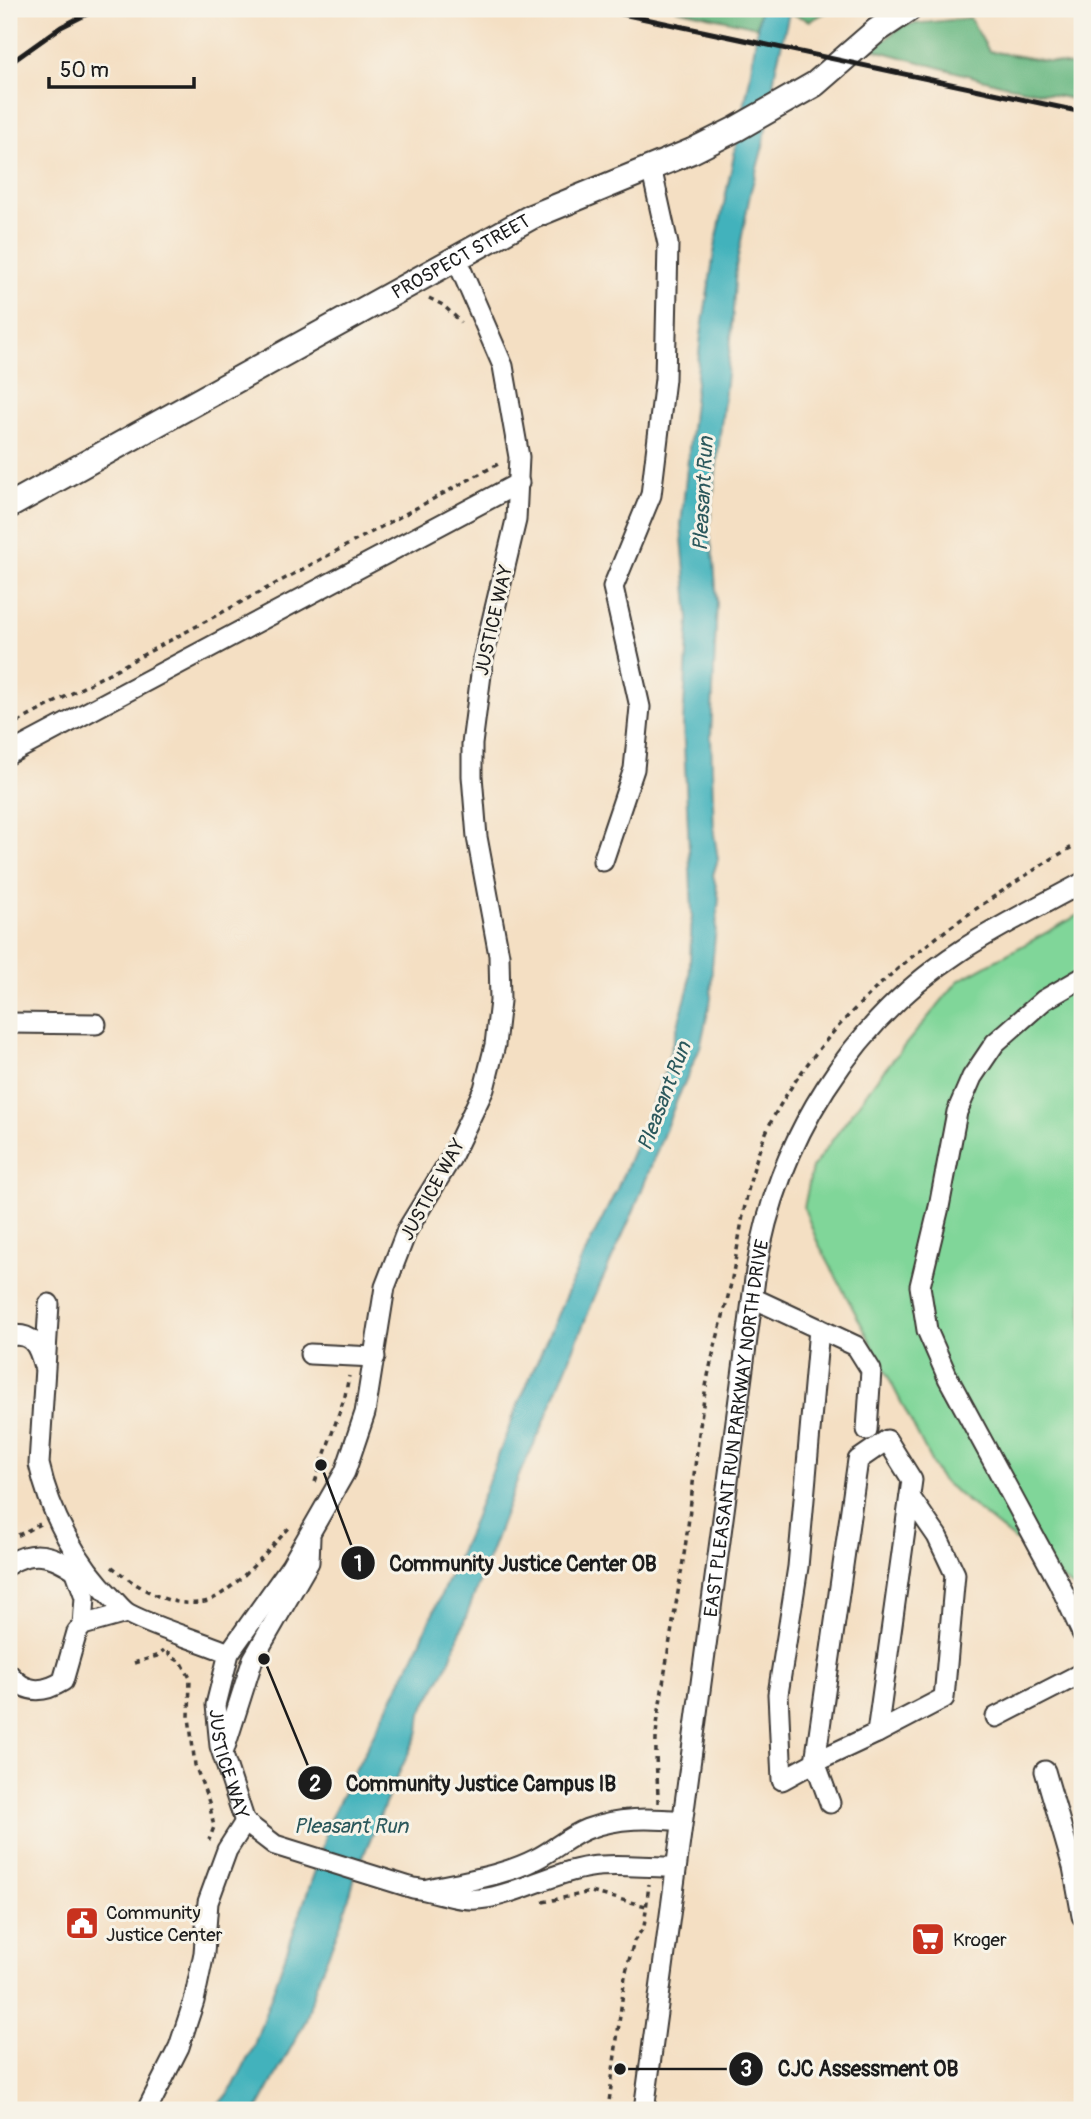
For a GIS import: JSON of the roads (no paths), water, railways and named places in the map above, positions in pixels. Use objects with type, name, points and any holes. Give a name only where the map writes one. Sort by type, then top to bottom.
[{"type":"main road","name":"PROSPECT STREET","points":[[9,506],[531,217],[692,151],[736,129],[815,83],[876,31],[909,9]]},
{"type":"street","points":[[603,861],[634,768],[640,707],[613,587],[651,495],[665,379],[668,244],[651,167]]},
{"type":"street","name":"JUSTICE WAY","points":[[420,1889],[275,1845],[245,1822],[222,1754],[216,1705],[229,1653],[291,1566],[345,1472],[365,1413],[385,1287],[407,1230],[451,1158],[484,1089],[495,1045],[500,1001],[499,955],[477,837],[472,744],[483,659],[516,520],[519,457],[503,366],[456,258]]},
{"type":"street","points":[[9,754],[519,483]]},
{"type":"street","name":"EAST PLEASANT RUN PARKWAY NORTH DRIVE","points":[[644,2110],[752,1298],[761,1244],[774,1193],[810,1112],[861,1040],[904,995],[960,951],[1082,883]]},
{"type":"street","points":[[1082,978],[1044,1000],[995,1043],[972,1077],[957,1112],[939,1207],[920,1286],[927,1329],[948,1378],[1059,1583],[1082,1633]]},
{"type":"street","points":[[9,1023],[96,1024]]},
{"type":"street","points":[[752,1298],[856,1346],[872,1370],[867,1430]]},
{"type":"street","points":[[49,1304],[39,1464],[44,1489],[68,1539],[99,1586]]},
{"type":"street","points":[[819,1329],[797,1567],[778,1694],[782,1780],[944,1698],[955,1574],[937,1536],[910,1497]]},
{"type":"street","points":[[9,1336],[26,1335],[33,1340],[38,1347],[45,1375]]},
{"type":"street","points":[[310,1354],[375,1357]]},
{"type":"street","points":[[830,1803],[815,1762],[858,1461],[887,1440],[912,1480],[877,1732]]},
{"type":"street","points":[[222,1754],[253,1659],[309,1562],[311,1532]]},
{"type":"street","points":[[9,1564],[25,1556],[36,1555],[66,1563],[99,1586],[127,1613],[229,1653]]},
{"type":"street","points":[[75,1569],[85,1597],[83,1625]]},
{"type":"street","points":[[9,1674],[22,1686],[32,1690],[52,1688],[63,1681],[77,1632],[83,1625],[127,1613]]},
{"type":"street","points":[[996,1717],[1082,1673]]},
{"type":"street","points":[[1045,1771],[1073,1867],[1082,1916]]},
{"type":"street","points":[[420,1889],[505,1872],[537,1859],[587,1829],[619,1820],[682,1821]]},
{"type":"street","points":[[138,2106],[179,2047],[199,1977],[208,1902],[227,1850],[245,1822]]},
{"type":"street","points":[[420,1889],[456,1899],[486,1898],[590,1867],[676,1867]]},
{"type":"water","name":"Pleasant Run","points":[[760,9],[790,9],[736,267],[731,339],[709,531],[717,601],[711,736],[714,834],[718,859],[713,875],[719,898],[711,998],[700,1048],[540,1432],[520,1473],[448,1665],[421,1713],[419,1731],[356,1873],[343,1918],[316,1985],[306,2020],[257,2110],[214,2110],[233,2087],[253,2048],[318,1862],[329,1821],[414,1656],[468,1534],[515,1412],[580,1263],[617,1189],[662,1081],[689,986],[692,911],[683,723],[689,619],[681,525],[701,335],[715,247],[749,83]]},
{"type":"railway","points":[[9,64],[61,27],[97,9]]},
{"type":"railway","points":[[599,9],[1082,112]]},
{"type":"place","name":"Community Justice Center OB","points":[[321,1465]]},
{"type":"place","name":"Community Justice Campus IB","points":[[264,1659]]},
{"type":"place","name":"Community Justice Center","points":[[82,1923]]},
{"type":"place","name":"Kroger","points":[[928,1939]]},
{"type":"place","name":"CJC Assessment OB","points":[[620,2069]]}]
